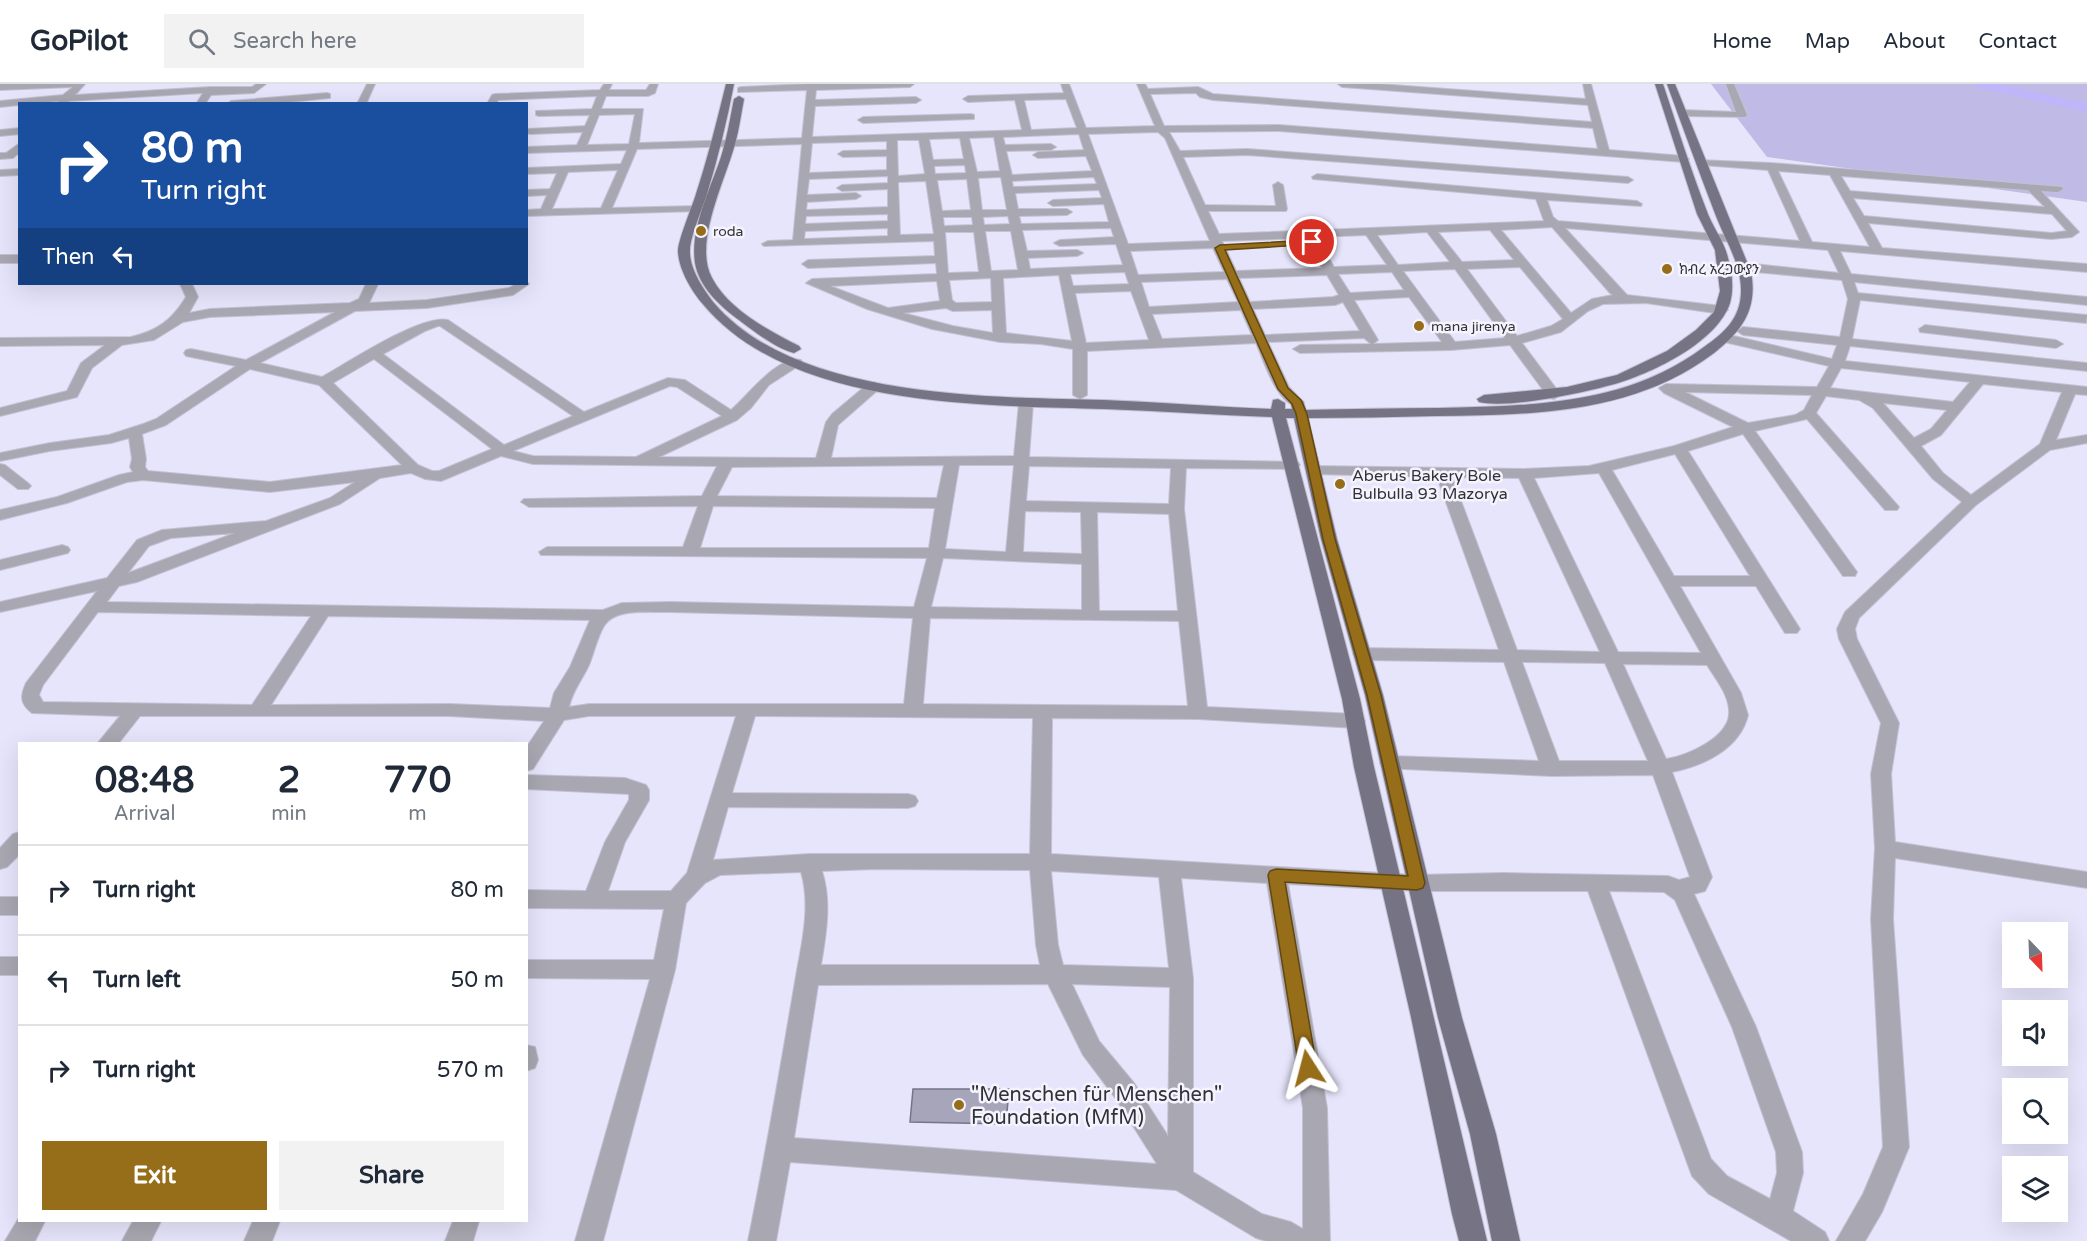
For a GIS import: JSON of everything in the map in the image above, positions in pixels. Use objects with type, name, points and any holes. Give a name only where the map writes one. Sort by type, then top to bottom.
[{"type":"main road","points":[[724,144],[696,209],[684,250],[686,267],[693,284],[707,304],[730,325],[758,344],[796,363],[836,376],[874,386],[946,392],[1026,403],[1381,404],[1554,395],[1628,376],[1662,362],[1712,324],[1722,310],[1726,292],[1724,265],[1716,238],[1703,216],[1659,84]]},
{"type":"main road","points":[[738,86],[701,249],[701,265],[708,281],[745,320],[813,358],[946,392],[1518,410],[1569,405],[1662,385],[1730,334],[1748,296],[1744,267],[1731,240],[1671,84]]},
{"type":"main road","points":[[707,304],[723,299]]},
{"type":"main road","points":[[1288,404],[1293,465],[1356,722],[1390,881],[1450,1137],[1465,1214],[1473,1241]]},
{"type":"main road","points":[[1288,404],[1313,470],[1329,539],[1362,654],[1450,1018],[1484,1134],[1506,1241]]},
{"type":"street","points":[[0,87],[73,84]]},
{"type":"street","points":[[64,101],[81,84]]},
{"type":"street","points":[[40,102],[212,89],[254,90],[262,84]]},
{"type":"street","points":[[280,102],[329,100],[333,84]]},
{"type":"street","points":[[362,102],[371,84]]},
{"type":"street","points":[[493,100],[504,84]]},
{"type":"street","points":[[493,100],[605,89],[651,92],[654,84]]},
{"type":"street","points":[[738,86],[913,84],[916,119]]},
{"type":"street","points":[[1065,84],[1157,343]]},
{"type":"street","points":[[1342,106],[1344,84],[1444,88],[1502,96],[1590,102]]},
{"type":"street","points":[[1587,84],[1604,152]]},
{"type":"street","points":[[1683,113],[1742,115],[1730,84]]},
{"type":"street","points":[[812,86],[809,103],[809,163],[803,176],[800,228],[812,283]]},
{"type":"street","points":[[1288,404],[1264,344],[1169,137],[1161,129],[1143,88],[1199,87],[1203,95],[1282,110],[1421,151]]},
{"type":"street","points":[[1383,109],[1386,87]]},
{"type":"street","points":[[1415,185],[1421,151],[1442,126],[1444,88]]},
{"type":"street","points":[[202,102],[212,89]]},
{"type":"street","points":[[581,148],[605,89]]},
{"type":"street","points":[[116,102],[122,95]]},
{"type":"street","points":[[528,131],[549,95]]},
{"type":"street","points":[[976,135],[970,117],[967,95],[1019,98],[1069,96]]},
{"type":"street","points":[[1502,96],[1504,119]]},
{"type":"street","points":[[1019,98],[1027,133]]},
{"type":"street","points":[[1532,98],[1536,121]]},
{"type":"street","points":[[809,103],[916,100]]},
{"type":"street","points":[[863,102],[863,140]]},
{"type":"street","points":[[0,116],[15,103]]},
{"type":"street","points":[[0,104],[18,103]]},
{"type":"street","points":[[528,150],[1161,129],[1282,110],[1342,106],[1383,109],[1442,126],[1466,141],[1604,152],[1624,167],[1640,217]]},
{"type":"street","points":[[539,113],[640,111],[633,147],[606,210]]},
{"type":"street","points":[[863,120],[970,117]]},
{"type":"street","points":[[1442,126],[1504,119],[1597,125]]},
{"type":"street","points":[[528,131],[588,129]]},
{"type":"street","points":[[0,132],[18,131]]},
{"type":"street","points":[[1048,133],[1052,151]]},
{"type":"street","points":[[998,135],[1025,273]]},
{"type":"street","points":[[964,136],[961,150],[969,162],[972,175],[978,228],[998,306],[1000,338]]},
{"type":"street","points":[[924,137],[931,151],[927,164],[928,172],[932,177],[948,304]]},
{"type":"street","points":[[892,139],[894,239]]},
{"type":"street","points":[[843,140],[839,160],[893,153]]},
{"type":"street","points":[[1466,141],[1466,154]]},
{"type":"street","points":[[1001,148],[1091,153]]},
{"type":"street","points":[[1037,151],[1041,169]]},
{"type":"street","points":[[1176,154],[1421,151],[1624,167],[1684,159]]},
{"type":"street","points":[[0,164],[10,156]]},
{"type":"street","points":[[857,158],[858,174]]},
{"type":"street","points":[[927,164],[969,162]]},
{"type":"street","points":[[1702,162],[2058,189]]},
{"type":"street","points":[[1771,166],[1808,245]]},
{"type":"street","points":[[528,171],[624,167]]},
{"type":"street","points":[[545,213],[564,169]]},
{"type":"street","points":[[1007,174],[1041,169],[1096,170]]},
{"type":"street","points":[[802,199],[856,192],[894,180],[1096,170]]},
{"type":"street","points":[[1833,171],[1878,251]]},
{"type":"street","points":[[0,173],[18,172]]},
{"type":"street","points":[[803,176],[858,174],[894,180]]},
{"type":"street","points":[[841,175],[842,192]]},
{"type":"street","points":[[1317,177],[1540,196],[1607,215],[1640,217],[1731,240],[2087,268]]},
{"type":"street","points":[[1200,208],[1282,209],[1278,185]]},
{"type":"street","points":[[1010,190],[1103,187]]},
{"type":"street","points":[[1861,219],[2051,236],[2068,235],[2073,232],[2032,188]]},
{"type":"street","points":[[1046,189],[1050,208]]},
{"type":"street","points":[[528,193],[554,192]]},
{"type":"street","points":[[856,192],[857,211]]},
{"type":"street","points":[[1847,194],[2053,211]]},
{"type":"street","points":[[1540,196],[1548,219],[1624,298]]},
{"type":"street","points":[[937,214],[1014,213],[1108,201]]},
{"type":"street","points":[[1067,207],[1072,226]]},
{"type":"street","points":[[528,213],[696,209]]},
{"type":"street","points":[[801,213],[895,210]]},
{"type":"street","points":[[1022,255],[1062,248],[1122,244],[1218,244],[1369,232],[1555,224],[1607,215],[1640,217]]},
{"type":"street","points":[[800,228],[895,224]]},
{"type":"street","points":[[768,244],[894,239],[978,228],[1115,225]]},
{"type":"street","points":[[1493,226],[1569,319]]},
{"type":"street","points":[[1056,227],[1062,248]]},
{"type":"street","points":[[1430,229],[1460,266],[1554,395]]},
{"type":"street","points":[[1369,232],[1451,346]]},
{"type":"street","points":[[1310,238],[1379,349]]},
{"type":"street","points":[[851,241],[851,262]]},
{"type":"street","points":[[1079,247],[1086,270]]},
{"type":"street","points":[[1313,470],[1524,474],[1604,469],[1679,450],[1746,428],[1799,418],[1809,413],[1837,363],[1845,342],[1853,308],[1853,296],[1847,278],[1832,247]]},
{"type":"street","points":[[808,264],[942,258]]},
{"type":"street","points":[[0,259],[18,260]]},
{"type":"street","points":[[1066,290],[1134,278],[1523,262]]},
{"type":"street","points":[[1744,267],[2087,301]]},
{"type":"street","points":[[812,283],[1086,270],[1134,278]]},
{"type":"street","points":[[1064,272],[1080,347],[1080,395]]},
{"type":"street","points":[[812,283],[884,311],[947,329],[1000,338],[1061,342],[1080,347],[1157,343],[1264,344],[1379,349],[1514,343],[1556,328],[1596,302],[1624,298],[1722,310]]},
{"type":"street","points":[[179,319],[192,297],[186,285]]},
{"type":"street","points":[[0,457],[50,447],[111,439],[161,422],[248,363],[364,301],[372,285]]},
{"type":"street","points":[[0,342],[76,340],[117,342],[149,337],[179,319],[210,313],[427,304],[513,291],[522,285]]},
{"type":"street","points":[[1144,311],[1335,301],[1345,297],[1413,293]]},
{"type":"street","points":[[1853,296],[2086,320]]},
{"type":"street","points":[[2072,300],[2086,320]]},
{"type":"street","points":[[1911,302],[1937,352]]},
{"type":"street","points":[[427,304],[430,316],[427,325]]},
{"type":"street","points":[[884,311],[948,304],[953,307],[998,306]]},
{"type":"street","points":[[2035,314],[2071,365]]},
{"type":"street","points":[[324,382],[427,325],[444,323],[583,417]]},
{"type":"street","points":[[1925,329],[2056,344]]},
{"type":"street","points":[[1264,344],[1368,334]]},
{"type":"street","points":[[1730,334],[1845,342],[2087,367]]},
{"type":"street","points":[[1730,334],[1837,363],[2087,391]]},
{"type":"street","points":[[0,412],[72,394],[86,366],[117,342]]},
{"type":"street","points":[[191,353],[248,363],[324,382],[413,468],[430,476],[441,476],[668,382],[680,383],[732,417]]},
{"type":"street","points":[[375,354],[506,450],[509,455],[533,460],[822,463],[952,460],[1293,465]]},
{"type":"street","points":[[1974,355],[1984,380]]},
{"type":"street","points":[[638,460],[732,417],[746,405],[764,382],[796,363]]},
{"type":"street","points":[[1911,446],[1936,432],[1984,380]]},
{"type":"street","points":[[1662,385],[1821,391],[1958,407]]},
{"type":"street","points":[[1662,385],[1746,428],[1849,572]]},
{"type":"street","points":[[822,463],[831,425],[837,417],[874,386]]},
{"type":"street","points":[[2046,447],[2070,389]]},
{"type":"street","points":[[1864,397],[1878,405],[1938,476],[1971,502]]},
{"type":"street","points":[[1014,557],[1026,403]]},
{"type":"street","points":[[1809,413],[1891,507]]},
{"type":"street","points":[[135,432],[139,459],[137,467],[143,475]]},
{"type":"street","points":[[1850,1241],[1874,1203],[1896,1147],[1882,919],[1885,848],[1881,774],[1890,723],[1848,639],[1846,629],[1851,616],[1971,502],[2046,447],[2087,439]]},
{"type":"street","points":[[1679,450],[1791,629]]},
{"type":"street","points":[[914,710],[922,611],[936,553],[952,460]]},
{"type":"street","points":[[690,552],[707,501],[727,461]]},
{"type":"street","points":[[1179,465],[1176,508],[1198,713]]},
{"type":"street","points":[[0,468],[23,486]]},
{"type":"street","points":[[0,515],[62,500],[124,478],[143,475],[270,487],[413,468]]},
{"type":"street","points":[[1390,763],[1552,769],[1660,767],[1679,764],[1707,752],[1729,735],[1738,718],[1738,708],[1732,693],[1604,469]]},
{"type":"street","points":[[1443,472],[1552,769]]},
{"type":"street","points":[[0,608],[111,584],[335,501],[378,474]]},
{"type":"street","points":[[1524,474],[1612,658],[1660,767],[1701,877],[1697,885],[1678,889]]},
{"type":"street","points":[[529,502],[944,503]]},
{"type":"street","points":[[1019,506],[1176,508]]},
{"type":"street","points":[[1089,508],[1091,616]]},
{"type":"street","points":[[269,526],[201,530],[154,537],[143,543],[35,683],[30,695],[31,702],[39,708],[134,711],[449,710],[558,715],[590,710],[1043,711],[1198,713],[1356,722]]},
{"type":"street","points":[[0,566],[62,550]]},
{"type":"street","points":[[547,552],[936,553],[1089,559]]},
{"type":"street","points":[[1668,581],[1760,581]]},
{"type":"street","points":[[93,607],[605,615]]},
{"type":"street","points":[[528,761],[558,715],[563,693],[579,667],[597,623],[605,615],[622,608],[1187,616]]},
{"type":"street","points":[[257,711],[323,611]]},
{"type":"street","points":[[1362,654],[1712,659]]},
{"type":"street","points":[[109,742],[134,711]]},
{"type":"street","points":[[589,1241],[664,970],[676,900],[696,877],[747,711]]},
{"type":"street","points":[[1043,711],[1041,862],[1047,945],[1055,974],[1091,1048],[1125,1091],[1180,1178],[1256,1226],[1291,1235],[1295,1241]]},
{"type":"street","points":[[528,782],[625,785],[639,790],[639,800],[615,842],[594,899]]},
{"type":"street","points":[[720,801],[908,801]]},
{"type":"street","points":[[0,861],[18,842]]},
{"type":"street","points":[[1885,848],[2087,880]]},
{"type":"street","points":[[696,877],[717,867],[809,862],[1041,862],[1099,864],[1169,871],[1417,883],[1503,881],[1668,884],[1683,894],[1744,1027],[1789,1152],[1790,1173],[1778,1216]]},
{"type":"street","points":[[762,1241],[780,1149],[816,925],[816,886],[809,862]]},
{"type":"street","points":[[1169,871],[1182,978],[1180,1178]]},
{"type":"street","points":[[1276,875],[1314,1108],[1316,1241]]},
{"type":"street","points":[[1595,882],[1701,1167],[1718,1185],[1778,1216],[1815,1241]]},
{"type":"street","points":[[528,899],[676,900]]},
{"type":"street","points":[[0,906],[18,906]]},
{"type":"street","points":[[0,966],[18,966]]},
{"type":"street","points":[[528,969],[664,970]]},
{"type":"street","points":[[807,975],[1055,974],[1182,978]]},
{"type":"street","points":[[780,1149],[1180,1178]]},
{"type":"street","points":[[20,1241],[31,1222]]},
{"type":"street","points":[[136,1241],[147,1222]]},
{"type":"street","points":[[258,1241],[267,1222]]},
{"type":"street","points":[[459,1241],[466,1222]]},
{"type":"shaded area","points":[[1711,84],[2087,84],[2087,202],[1767,157]]},
{"type":"building","name":"\"Menschen für Menschen\" Foundation (MfM)","points":[[913,1089],[1009,1089],[1006,1124],[910,1122]]},
{"type":"waterway","points":[[1979,84],[2087,108]]},
{"type":"place","name":"roda","points":[[701,231]]},
{"type":"place","name":"ክብረ አረጋውያን","points":[[1667,269]]},
{"type":"place","name":"mana jirenya","points":[[1419,326]]},
{"type":"place","name":"Aberus Bakery Bole Bulbulla 93 Mazorya","points":[[1340,484]]},
{"type":"place","name":"\"Menschen für Menschen\" Foundation (MfM)","points":[[959,1105]]},
{"type":"route","points":[[1308,1068],[1276,875],[1417,883],[1374,695],[1329,539],[1301,414],[1297,403],[1283,389],[1220,248],[1312,242]]}]
